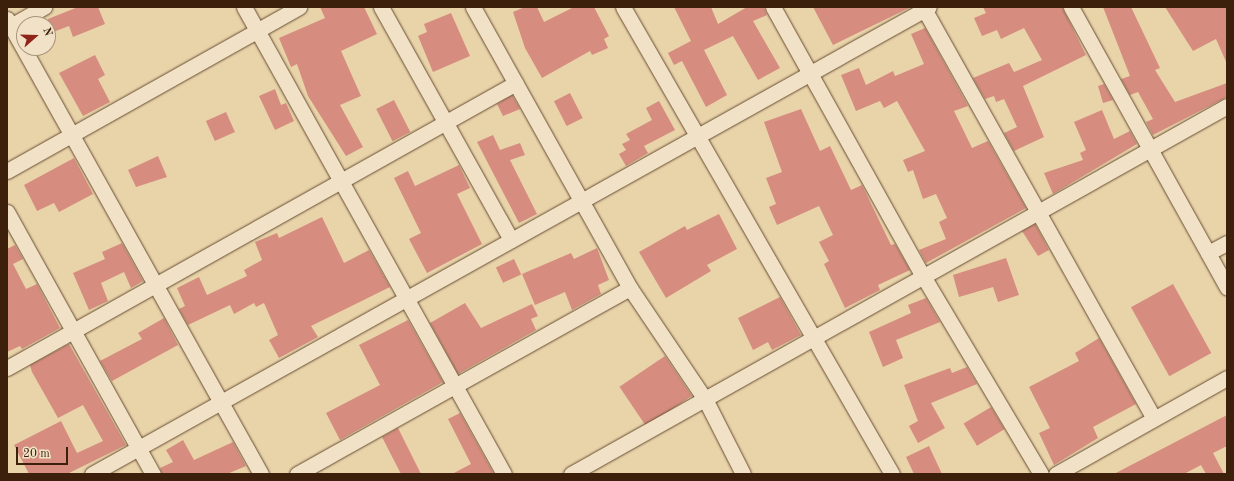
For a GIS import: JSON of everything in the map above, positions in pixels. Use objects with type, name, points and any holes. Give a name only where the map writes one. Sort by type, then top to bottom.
[{"type":"street","points":[[44,7],[8,24],[261,474]]},
{"type":"street","points":[[244,7],[504,474]]},
{"type":"street","points":[[7,171],[299,7]]},
{"type":"street","points":[[381,7],[511,240]]},
{"type":"street","points":[[473,7],[630,288],[705,400],[743,474]]},
{"type":"street","points":[[623,7],[695,137],[815,338],[892,474]]},
{"type":"street","points":[[773,7],[923,276],[1041,474]]},
{"type":"street","points":[[1071,7],[1227,287]]},
{"type":"street","points":[[92,474],[926,8],[1038,212],[1154,418]]},
{"type":"street","points":[[7,368],[516,83]]},
{"type":"street","points":[[571,474],[1227,106]]},
{"type":"street","points":[[7,212],[153,474]]},
{"type":"street","points":[[1208,253],[1227,242]]},
{"type":"street","points":[[297,474],[630,288]]},
{"type":"street","points":[[1056,474],[1227,378]]},
{"type":"building","points":[[78,7],[98,7],[105,24],[73,37],[69,26],[56,31],[56,16]]},
{"type":"building","points":[[320,7],[364,7],[377,34],[341,51],[361,96],[340,105],[363,147],[346,156],[308,96],[297,64],[291,67],[279,38],[325,18]]},
{"type":"building","points":[[525,7],[537,7],[544,22],[574,7],[594,7],[609,36],[604,39],[608,48],[592,55],[590,51],[542,78],[525,48],[513,12]]},
{"type":"building","points":[[674,7],[711,7],[718,24],[747,7],[764,7],[767,15],[753,21],[780,68],[758,80],[733,36],[704,50],[727,95],[706,107],[682,61],[674,65],[668,53],[691,41]]},
{"type":"building","points":[[813,7],[911,7],[833,45]]},
{"type":"building","points":[[983,7],[1062,7],[1086,55],[1023,86],[1044,137],[1014,151],[1004,133],[1017,127],[1004,99],[996,102],[994,96],[985,99],[973,78],[1009,63],[1014,72],[1042,60],[1024,28],[1001,39],[997,30],[982,36],[974,18],[986,13]]},
{"type":"building","points":[[1103,7],[1131,7],[1160,68],[1155,70],[1175,102],[1227,83],[1227,97],[1153,135],[1146,122],[1153,119],[1138,92],[1130,95],[1121,79],[1130,76]]},
{"type":"building","points":[[1165,7],[1227,7],[1227,64],[1216,39],[1193,51]]},
{"type":"building","points":[[451,13],[470,56],[433,72],[418,36],[427,32],[424,24]]},
{"type":"building","points":[[925,28],[968,106],[954,111],[972,148],[988,141],[1026,208],[926,263],[919,250],[946,239],[939,222],[947,218],[936,194],[923,199],[913,170],[908,172],[903,160],[925,151],[897,101],[884,108],[880,101],[856,111],[841,75],[859,68],[866,85],[893,71],[895,76],[924,64],[911,34]]},
{"type":"building","points":[[95,55],[105,75],[98,79],[110,102],[83,116],[59,73]]},
{"type":"building","points":[[1104,84],[1113,100],[1103,103],[1098,86]]},
{"type":"building","points":[[275,89],[281,105],[286,103],[294,121],[275,130],[259,96]]},
{"type":"building","points":[[570,93],[583,118],[567,126],[554,101]]},
{"type":"building","points":[[512,95],[520,109],[503,116],[497,104]]},
{"type":"building","points":[[394,100],[410,132],[393,141],[376,109]]},
{"type":"building","points":[[659,101],[675,130],[644,146],[648,153],[626,166],[619,154],[626,150],[622,144],[630,140],[626,134],[652,120],[646,108]]},
{"type":"building","points":[[801,109],[820,151],[830,146],[851,190],[862,185],[891,245],[895,244],[910,270],[878,285],[880,290],[845,308],[824,264],[829,261],[819,242],[833,235],[819,206],[777,225],[769,207],[776,204],[766,178],[782,172],[764,122]]},
{"type":"building","points":[[1102,110],[1114,139],[1130,131],[1137,144],[1053,194],[1044,173],[1083,160],[1080,153],[1086,150],[1074,122]]},
{"type":"building","points":[[226,112],[235,132],[215,141],[206,121]]},
{"type":"building","points":[[493,135],[500,150],[520,143],[525,155],[510,160],[537,214],[519,223],[477,142]]},
{"type":"building","points":[[158,156],[167,177],[136,187],[128,170]]},
{"type":"building","points":[[74,158],[93,194],[59,212],[54,203],[37,211],[24,185]]},
{"type":"building","points":[[459,165],[470,188],[457,194],[482,244],[427,273],[409,239],[421,233],[394,178],[408,171],[415,186]]},
{"type":"building","points":[[719,214],[737,249],[707,265],[711,271],[666,298],[639,252],[685,226],[687,230]]},
{"type":"building","points":[[322,217],[344,263],[369,250],[390,287],[311,326],[318,337],[279,358],[269,340],[278,335],[264,303],[256,307],[254,303],[234,314],[230,305],[188,325],[179,309],[185,306],[177,288],[199,277],[207,295],[247,276],[244,270],[262,260],[255,242],[277,233],[279,238]]},
{"type":"building","points":[[1035,224],[1049,250],[1038,256],[1022,231]]},
{"type":"building","points":[[122,243],[143,281],[131,288],[124,272],[101,283],[108,301],[89,310],[73,273],[105,259],[102,252]]},
{"type":"building","points":[[15,245],[23,259],[13,264],[26,289],[37,284],[60,328],[22,349],[20,346],[7,352],[7,249]]},
{"type":"building","points":[[597,248],[609,280],[598,285],[601,294],[572,310],[565,292],[535,305],[522,274],[571,253],[574,259]]},
{"type":"building","points":[[1006,258],[1019,295],[998,302],[993,287],[959,297],[953,275]]},
{"type":"building","points":[[514,259],[521,274],[503,283],[496,267]]},
{"type":"building","points":[[1173,284],[1211,353],[1169,376],[1131,307]]},
{"type":"building","points":[[780,297],[801,335],[772,350],[768,342],[753,350],[738,318]]},
{"type":"building","points":[[926,298],[940,322],[896,340],[903,358],[883,367],[869,332],[911,313],[908,305]]},
{"type":"building","points":[[465,303],[481,328],[532,304],[538,316],[531,319],[536,330],[458,374],[430,323]]},
{"type":"building","points":[[164,318],[178,345],[112,381],[100,361],[142,339],[138,333]]},
{"type":"building","points":[[408,320],[443,382],[340,440],[326,413],[380,385],[359,345]]},
{"type":"building","points":[[1099,338],[1136,404],[1093,427],[1098,438],[1054,465],[1039,433],[1050,428],[1029,387],[1079,361],[1075,353]]},
{"type":"building","points":[[69,344],[126,445],[67,474],[29,474],[14,445],[61,421],[77,453],[103,441],[83,405],[58,418],[32,372],[30,365]]},
{"type":"building","points":[[665,356],[692,396],[646,427],[619,387]]},
{"type":"building","points":[[967,367],[977,384],[931,403],[945,428],[918,443],[909,426],[918,421],[904,385],[950,368],[952,373]]},
{"type":"building","points":[[991,407],[1004,429],[977,446],[964,423]]},
{"type":"building","points":[[460,413],[494,474],[452,474],[471,464],[448,419]]},
{"type":"building","points":[[1227,415],[1227,446],[1213,453],[1224,474],[1206,474],[1201,465],[1184,474],[1114,474]]},
{"type":"building","points":[[398,428],[421,474],[401,474],[382,437]]},
{"type":"building","points":[[183,440],[194,460],[233,442],[246,466],[227,474],[162,474],[160,468],[173,462],[166,450]]},
{"type":"building","points":[[929,446],[942,474],[914,474],[906,457]]}]
